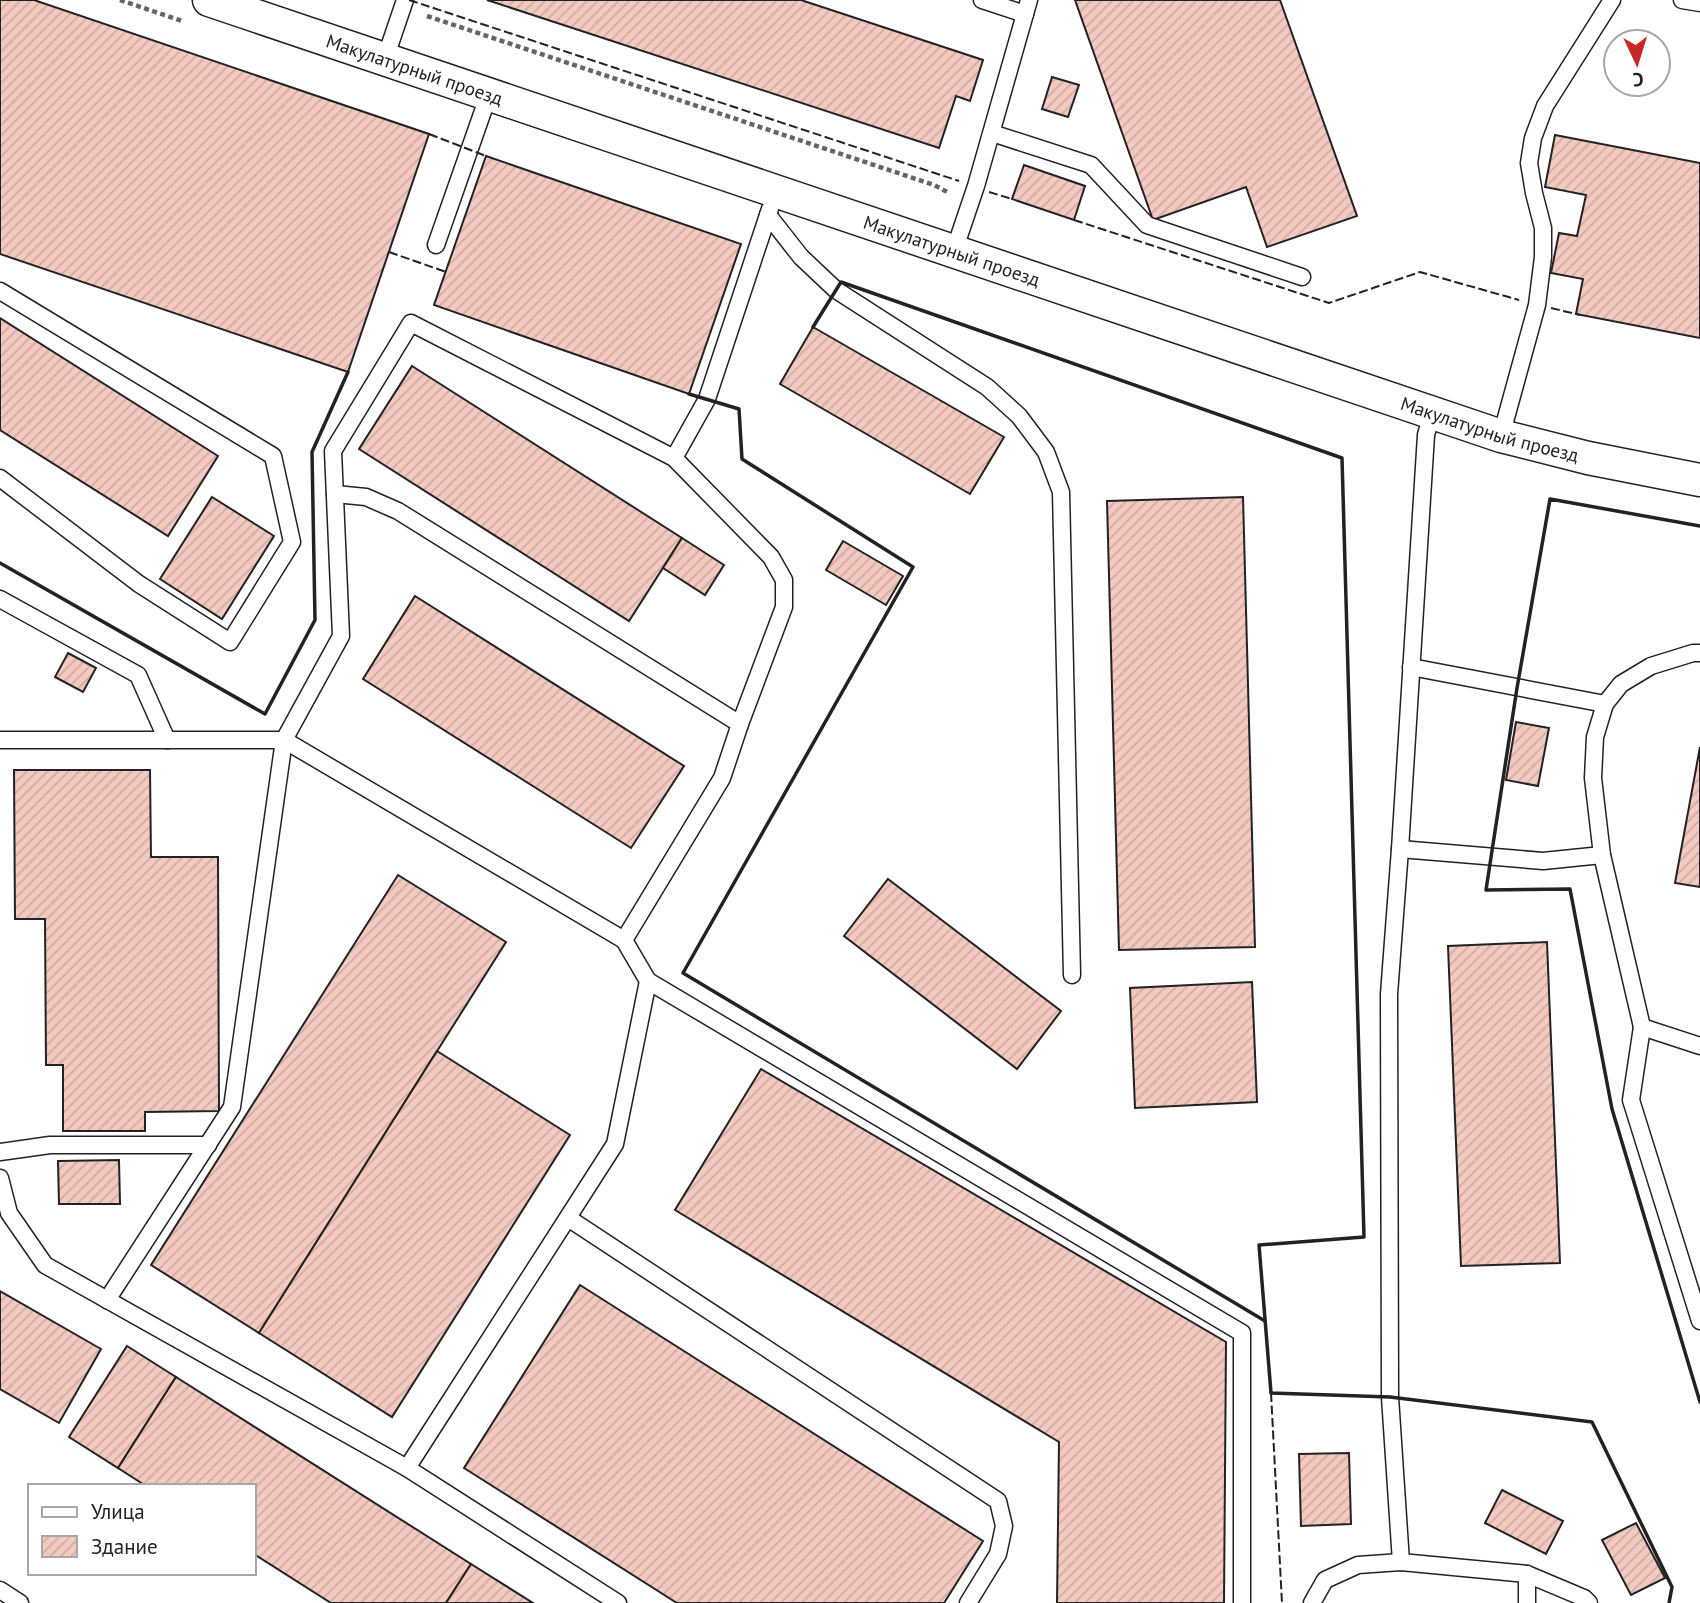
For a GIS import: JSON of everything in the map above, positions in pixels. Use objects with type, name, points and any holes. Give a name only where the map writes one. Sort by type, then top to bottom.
[{"type":"street","name":"Макулатурный проезд","points":[[209,0],[489,94],[772,203],[954,251],[1501,436],[1588,458],[1700,480]]},
{"type":"lane","points":[[954,251],[992,133],[1027,7],[982,0]]},
{"type":"lane","points":[[1501,436],[1537,305],[1543,257],[1543,228],[1529,163],[1533,138],[1545,106],[1612,0]]},
{"type":"lane","points":[[1682,0],[1700,3]]},
{"type":"lane","points":[[385,59],[404,4]]},
{"type":"lane","points":[[436,245],[489,94]]},
{"type":"lane","points":[[992,133],[1091,165],[1147,225],[1302,277]]},
{"type":"lane","points":[[674,458],[706,399],[772,203]]},
{"type":"lane","points":[[772,203],[802,257],[836,290],[987,387],[1019,416],[1046,452],[1060,492],[1072,975]]},
{"type":"lane","points":[[0,291],[273,456],[292,542],[230,642],[139,584],[0,478]]},
{"type":"lane","points":[[107,1300],[232,1107],[284,740],[341,636],[333,451],[411,323],[674,458],[771,557],[784,580],[784,607],[722,778],[624,940]]},
{"type":"lane","points":[[1401,1562],[1390,1397],[1389,1008],[1426,435],[1432,413]]},
{"type":"lane","points":[[335,494],[366,497],[398,511],[740,724]]},
{"type":"lane","points":[[0,599],[138,675],[167,740]]},
{"type":"lane","points":[[1700,653],[1651,666],[1621,684],[1605,704],[1595,737],[1593,778],[1602,855],[1643,1027],[1630,1100],[1700,1321]]},
{"type":"lane","points":[[1411,667],[1605,704]]},
{"type":"lane","points":[[0,740],[284,740],[624,940],[648,981],[1242,1333],[1242,1603]]},
{"type":"lane","points":[[1400,849],[1543,860],[1602,855]]},
{"type":"lane","points":[[407,1468],[615,1144],[648,981]]},
{"type":"lane","points":[[1643,1027],[1700,1046]]},
{"type":"lane","points":[[0,1152],[50,1145],[208,1145]]},
{"type":"lane","points":[[0,1178],[9,1213],[45,1265],[407,1468],[618,1603]]},
{"type":"lane","points":[[568,1218],[998,1501],[1004,1526],[998,1554],[968,1603]]},
{"type":"lane","points":[[1312,1603],[1325,1580],[1358,1565],[1401,1562],[1527,1574],[1584,1598],[1588,1603]]},
{"type":"lane","points":[[1527,1574],[1527,1603]]},
{"type":"lane","points":[[0,1590],[20,1603]]},
{"type":"path","points":[[404,4],[934,185],[970,204]]},
{"type":"building","points":[[0,0],[34,0],[429,134],[348,372],[0,254]]},
{"type":"building","points":[[487,0],[801,0],[983,60],[970,101],[956,96],[939,148]]},
{"type":"building","points":[[1075,0],[1280,0],[1357,216],[1267,247],[1246,187],[1153,220]]},
{"type":"building","points":[[1052,77],[1079,85],[1068,117],[1042,109]]},
{"type":"building","points":[[1555,135],[1700,163],[1700,338],[1576,314],[1583,279],[1551,273],[1559,233],[1577,236],[1586,195],[1545,187]]},
{"type":"building","points":[[486,156],[741,244],[689,394],[434,305]]},
{"type":"building","points":[[1024,165],[1085,186],[1074,220],[1012,199]]},
{"type":"building","points":[[0,318],[218,456],[168,536],[0,430]]},
{"type":"building","points":[[813,327],[1004,437],[970,494],[780,384]]},
{"type":"building","points":[[412,366],[682,538],[629,621],[359,449]]},
{"type":"building","points":[[212,497],[274,536],[222,619],[160,579]]},
{"type":"building","points":[[1243,497],[1255,947],[1119,950],[1107,501]]},
{"type":"building","points":[[682,538],[724,565],[705,595],[663,568]]},
{"type":"building","points":[[843,541],[903,576],[886,605],[826,570]]},
{"type":"building","points":[[415,596],[684,766],[631,848],[363,679]]},
{"type":"building","points":[[68,653],[96,668],[83,692],[55,677]]},
{"type":"building","points":[[1516,722],[1549,728],[1538,786],[1506,780]]},
{"type":"building","points":[[1700,747],[1700,887],[1675,883]]},
{"type":"building","points":[[14,770],[150,770],[151,857],[218,857],[219,1111],[145,1112],[145,1131],[63,1131],[63,1065],[46,1065],[45,919],[15,919]]},
{"type":"building","points":[[398,875],[506,942],[259,1333],[151,1265]]},
{"type":"building","points":[[888,879],[1061,1011],[1017,1069],[844,936]]},
{"type":"building","points":[[1547,942],[1560,1263],[1461,1266],[1448,946]]},
{"type":"building","points":[[1252,982],[1257,1102],[1135,1108],[1130,988]]},
{"type":"building","points":[[437,1051],[570,1135],[392,1417],[259,1333]]},
{"type":"building","points":[[761,1069],[1226,1342],[1224,1603],[1057,1603],[1059,1442],[675,1210]]},
{"type":"building","points":[[119,1160],[120,1204],[59,1204],[58,1161]]},
{"type":"building","points":[[580,1285],[983,1541],[944,1603],[677,1603],[464,1468]]},
{"type":"building","points":[[0,1291],[101,1349],[59,1423],[0,1389]]},
{"type":"building","points":[[127,1346],[176,1377],[118,1468],[69,1437]]},
{"type":"building","points":[[176,1377],[471,1564],[446,1603],[331,1603],[256,1555],[256,1484],[143,1484],[118,1468]]},
{"type":"building","points":[[1349,1453],[1351,1524],[1301,1526],[1299,1454]]},
{"type":"building","points":[[1502,1490],[1563,1521],[1546,1554],[1485,1523]]},
{"type":"building","points":[[1636,1523],[1665,1578],[1631,1595],[1602,1540]]},
{"type":"building","points":[[471,1564],[533,1603],[446,1603]]},
{"type":"fence","points":[[409,0],[959,181]]},
{"type":"fence","points":[[429,134],[486,156]]},
{"type":"fence","points":[[989,192],[1012,199]]},
{"type":"fence","points":[[1074,220],[1329,303],[1420,272],[1519,300]]},
{"type":"fence","points":[[389,252],[446,272]]},
{"type":"fence","points":[[1551,308],[1580,315]]},
{"type":"fence","points":[[1271,1393],[1282,1603]]},
{"type":"wall","points":[[813,327],[841,282],[1342,458],[1364,1237],[1259,1245],[1271,1393],[1390,1397],[1592,1422],[1672,1587],[1669,1603]]},
{"type":"wall","points":[[0,563],[265,714],[315,620],[312,452],[348,372]]},
{"type":"wall","points":[[689,394],[739,409],[742,459],[913,567],[683,973],[1265,1321]]},
{"type":"wall","points":[[1700,526],[1550,499],[1486,890],[1570,889],[1612,1109],[1700,1402]]}]
